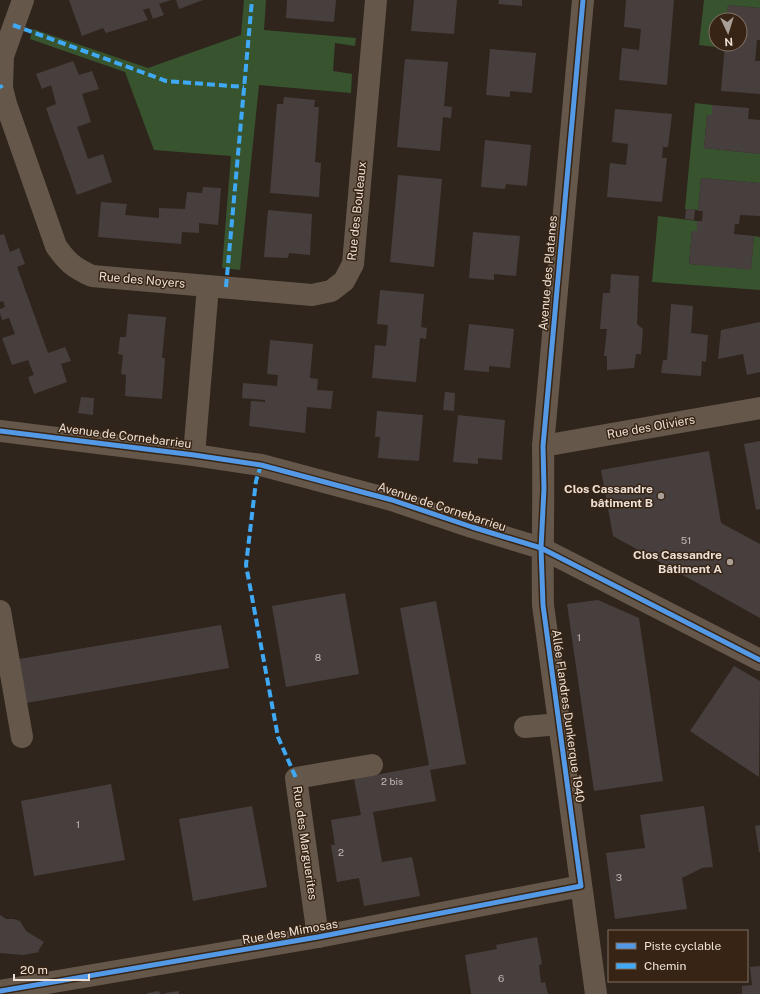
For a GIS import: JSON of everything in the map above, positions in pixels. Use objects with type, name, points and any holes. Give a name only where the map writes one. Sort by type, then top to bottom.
[{"type":"street","name":"Rue des Noyers","points":[[23,0],[3,56],[2,88],[6,104],[56,246],[64,258],[76,269],[92,276],[208,286]]},
{"type":"street","name":"Rue des Bouleaux","points":[[208,286],[312,295],[331,291],[344,281],[353,264],[376,0]]},
{"type":"street","name":"Avenue des Platanes","points":[[542,548],[544,489],[543,446],[583,0]]},
{"type":"street","points":[[194,455],[208,286]]},
{"type":"street","name":"Rue des Oliviers","points":[[543,446],[760,408]]},
{"type":"street","name":"Avenue de Cornebarrieu","points":[[0,430],[261,465],[392,500],[472,527],[542,548],[760,660]]},
{"type":"street","name":"Allée Flandres Dunkerque 1940","points":[[542,548],[543,605],[596,994]]},
{"type":"street","points":[[0,611],[22,737]]},
{"type":"street","points":[[525,727],[560,724]]},
{"type":"street","name":"Rue des Marguerites","points":[[318,937],[296,778],[372,765]]},
{"type":"street","name":"Rue des Mimosas","points":[[0,991],[318,937],[582,886]]},
{"type":"green space","points":[[244,0],[266,0],[264,30],[356,38],[355,46],[335,43],[333,71],[352,74],[351,93],[259,85],[240,270],[222,268],[231,156],[154,150],[125,72],[30,39],[33,29],[148,68],[241,35]]},
{"type":"green space","points":[[704,0],[760,0],[760,8],[728,5],[728,12],[708,12],[708,46],[699,45]]},
{"type":"green space","points":[[695,103],[712,105],[712,115],[707,115],[704,148],[760,154],[760,183],[701,178],[698,210],[685,209]]},
{"type":"green space","points":[[658,216],[697,221],[697,231],[692,231],[689,264],[751,269],[754,236],[760,237],[760,290],[652,282]]},
{"type":"building","points":[[69,0],[171,0],[159,4],[164,15],[153,19],[149,8],[143,10],[148,20],[106,33],[103,28],[82,36]]},
{"type":"building","points":[[176,0],[203,0],[179,9]]},
{"type":"building","points":[[287,0],[336,0],[334,22],[286,18]]},
{"type":"building","points":[[414,0],[457,0],[454,34],[411,31]]},
{"type":"building","points":[[499,0],[522,0],[522,6],[498,4]]},
{"type":"building","points":[[626,0],[674,0],[667,85],[619,80],[622,48],[639,50],[641,29],[624,27]]},
{"type":"building","points":[[728,5],[760,8],[760,40],[757,40],[755,61],[760,61],[760,94],[721,91],[724,52],[748,52],[748,12],[728,12]]},
{"type":"building","points":[[490,49],[536,53],[532,93],[510,91],[510,97],[486,95]]},
{"type":"building","points":[[405,59],[448,62],[444,106],[452,107],[451,118],[443,117],[440,151],[397,147]]},
{"type":"building","points":[[73,61],[79,75],[92,71],[99,89],[82,94],[91,122],[77,127],[88,159],[103,154],[112,182],[77,195],[46,108],[56,104],[51,85],[42,89],[36,74]]},
{"type":"building","points":[[284,97],[315,100],[314,107],[319,107],[315,162],[321,163],[319,197],[270,193],[277,104],[283,104]]},
{"type":"building","points":[[712,105],[749,108],[748,119],[760,120],[760,154],[704,148],[707,115],[712,115]]},
{"type":"building","points":[[615,109],[672,114],[668,147],[663,147],[662,158],[667,158],[662,202],[607,197],[610,163],[626,165],[628,144],[612,142]]},
{"type":"building","points":[[485,140],[531,145],[527,186],[506,184],[505,189],[481,187]]},
{"type":"building","points":[[398,175],[442,179],[434,267],[390,262]]},
{"type":"building","points":[[701,178],[760,183],[760,216],[740,215],[739,224],[735,224],[734,234],[754,236],[751,270],[689,264],[692,231],[697,231],[697,221],[702,221],[703,211],[698,211]]},
{"type":"building","points":[[203,187],[221,188],[218,225],[199,223],[199,233],[182,232],[181,244],[98,237],[101,202],[127,204],[125,215],[159,218],[159,208],[185,209],[187,192],[202,193]]},
{"type":"building","points":[[686,209],[695,210],[694,220],[685,219]]},
{"type":"building","points":[[268,210],[312,214],[310,255],[289,253],[288,258],[264,257]]},
{"type":"building","points":[[473,232],[520,236],[516,276],[494,274],[494,280],[469,278]]},
{"type":"building","points":[[4,234],[10,252],[19,248],[25,264],[17,267],[48,353],[65,347],[71,361],[61,364],[67,382],[34,394],[28,377],[34,375],[28,360],[12,365],[2,338],[15,334],[9,318],[2,320],[0,313],[0,309],[5,307],[3,301],[0,302],[0,235]]},
{"type":"building","points":[[611,274],[639,276],[637,324],[643,329],[641,354],[636,354],[634,368],[607,370],[607,356],[604,356],[607,329],[600,329],[603,293],[610,293]]},
{"type":"building","points":[[380,290],[424,294],[421,327],[427,328],[426,339],[420,338],[416,382],[372,378],[375,345],[386,346],[388,325],[377,324]]},
{"type":"building","points":[[671,304],[693,306],[691,333],[708,335],[706,362],[702,361],[701,376],[661,373],[663,360],[667,360]]},
{"type":"building","points":[[128,314],[166,317],[162,358],[165,358],[162,399],[125,396],[126,375],[121,374],[123,355],[118,354],[120,337],[126,337]]},
{"type":"building","points":[[760,322],[760,372],[747,375],[743,354],[718,359],[721,330]]},
{"type":"building","points":[[469,324],[514,329],[510,368],[489,366],[489,372],[464,370]]},
{"type":"building","points":[[270,340],[313,344],[310,378],[318,379],[317,390],[333,391],[331,409],[307,407],[305,433],[249,426],[251,401],[265,402],[265,400],[242,398],[243,383],[277,386],[278,375],[267,374]]},
{"type":"building","points":[[445,392],[455,393],[454,411],[443,410]]},
{"type":"building","points":[[81,397],[94,398],[93,415],[78,413]]},
{"type":"building","points":[[377,411],[423,415],[419,461],[378,458],[380,437],[375,437]]},
{"type":"building","points":[[458,415],[505,420],[502,460],[478,458],[478,464],[453,462]]},
{"type":"building","points":[[760,441],[760,509],[756,510],[744,444]]},
{"type":"building","name":"Clos Cassandre bâtiment B","points":[[709,451],[721,523],[760,544],[760,618],[613,536],[601,470]]},
{"type":"building","points":[[345,593],[359,674],[286,687],[272,606]]},
{"type":"building","points":[[598,600],[639,618],[663,781],[594,791],[567,604]]},
{"type":"building","points":[[436,601],[466,764],[430,770],[436,801],[373,812],[382,862],[412,857],[420,896],[364,906],[359,878],[337,882],[331,845],[335,845],[331,820],[361,815],[354,779],[429,765],[400,608]]},
{"type":"building","points":[[221,625],[229,668],[26,703],[19,659]]},
{"type":"building","points":[[734,666],[760,681],[759,777],[690,731]]},
{"type":"building","points":[[111,784],[125,860],[34,876],[21,801]]},
{"type":"building","points":[[252,806],[267,887],[193,901],[179,819]]},
{"type":"building","points":[[704,806],[713,867],[702,868],[682,878],[687,909],[615,919],[606,853],[645,848],[640,815]]},
{"type":"building","points":[[760,825],[760,852],[759,852],[755,826]]},
{"type":"building","points":[[0,915],[6,919],[20,921],[26,931],[44,942],[38,951],[40,952],[23,955],[0,953]]},
{"type":"building","points":[[537,937],[542,964],[539,965],[541,983],[545,982],[548,994],[471,994],[465,955],[497,949],[496,945]]},
{"type":"building","points":[[760,966],[760,994],[742,994],[742,986],[752,985],[750,967]]},
{"type":"building","points":[[158,991],[161,994],[147,994],[148,993]]},
{"type":"building","points":[[179,991],[179,994],[165,994],[165,993]]},
{"type":"marked path","points":[[226,287],[252,0]]},
{"type":"marked path","points":[[13,25],[166,81],[244,87]]},
{"type":"marked path","points":[[261,465],[256,481],[246,565],[278,737],[296,778]]},
{"type":"cycle path","points":[[0,991],[318,937],[581,886],[543,605],[541,548],[544,489],[543,446],[583,0]]},
{"type":"cycle path","points":[[0,431],[194,455],[261,465],[392,500],[541,548],[760,660]]},
{"type":"place","name":"Clos Cassandre bâtiment B","points":[[661,496]]},
{"type":"place","name":"Clos Cassandre Bâtiment A","points":[[730,562]]}]
